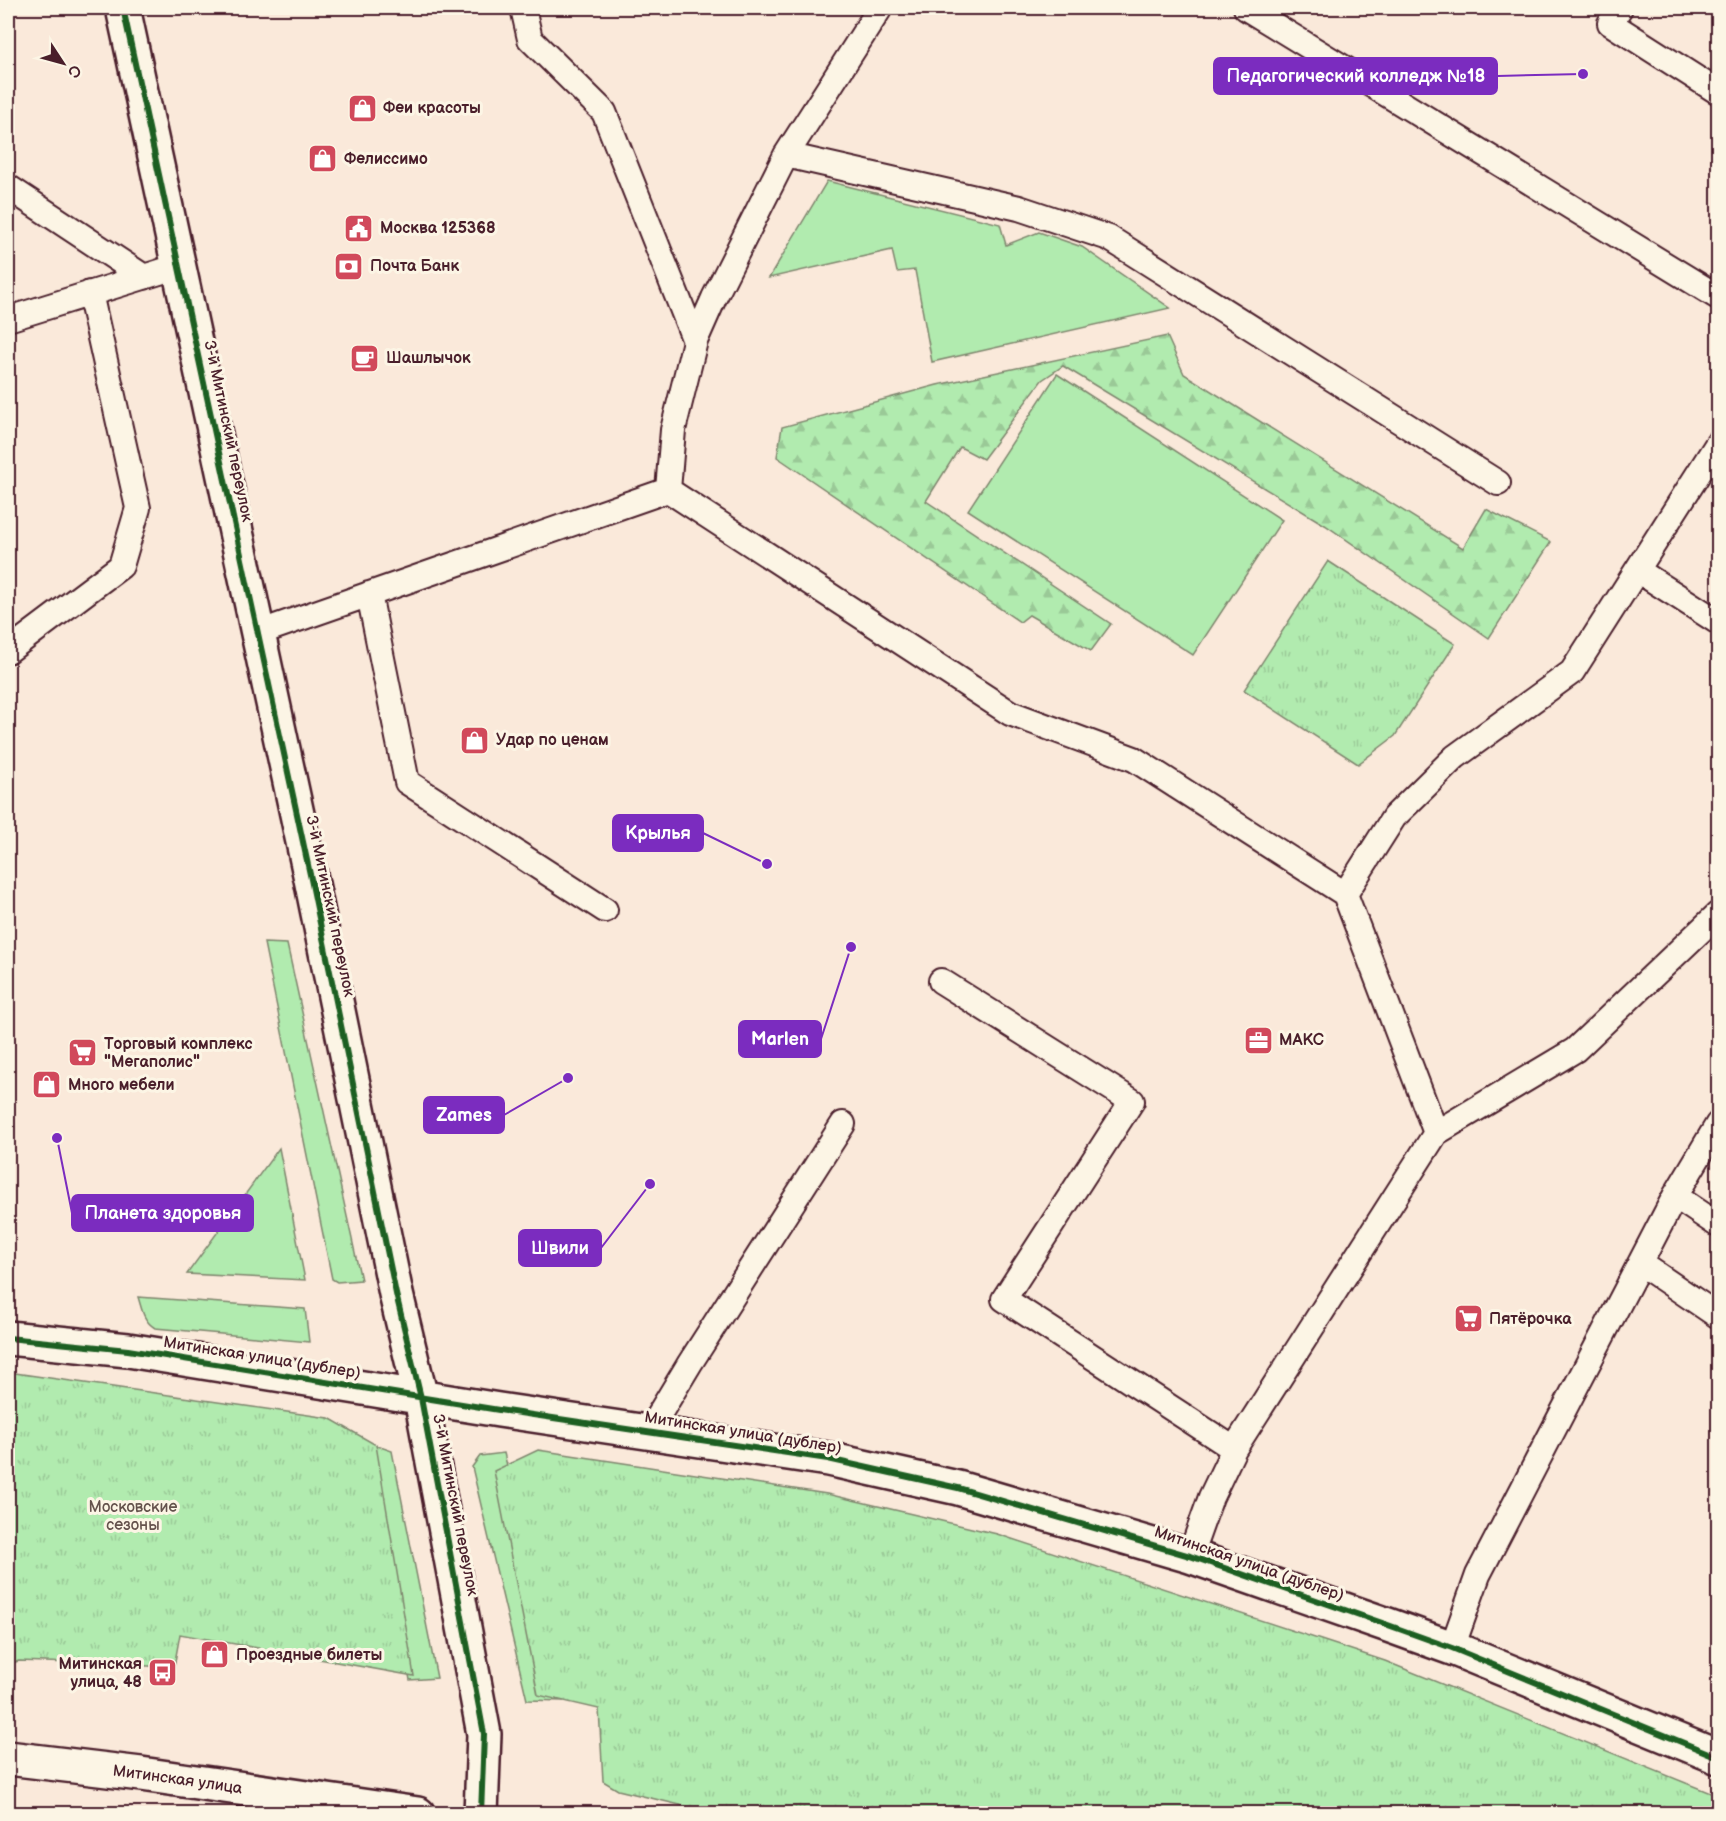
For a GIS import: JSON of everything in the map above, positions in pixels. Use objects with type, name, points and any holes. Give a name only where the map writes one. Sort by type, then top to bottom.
[{"type":"street","name":"3-й Митинский переулок","points":[[123,8],[311,879],[396,1294],[421,1398],[484,1734],[481,1814]]},
{"type":"street","name":"Митинская улица (дублер)","points":[[8,1338],[128,1350],[421,1398],[828,1459],[958,1488],[1190,1556],[1452,1648],[1719,1757]]},
{"type":"street","name":"Митинская улица","points":[[8,1759],[141,1774],[418,1814]]},
{"type":"lane","points":[[523,8],[530,39],[604,112],[695,341]]},
{"type":"lane","points":[[668,490],[673,430],[695,341],[714,298],[786,155],[880,8]]},
{"type":"lane","points":[[1246,8],[1719,297]]},
{"type":"lane","points":[[1620,8],[1610,23],[1719,92]]},
{"type":"lane","points":[[786,155],[1019,208],[1109,238],[1498,483]]},
{"type":"lane","points":[[8,187],[144,277]]},
{"type":"lane","points":[[8,319],[178,266]]},
{"type":"lane","points":[[8,651],[121,566],[138,508],[90,293]]},
{"type":"lane","points":[[1345,894],[1394,817],[1455,757],[1572,672],[1719,443]]},
{"type":"lane","points":[[258,633],[668,490]]},
{"type":"lane","points":[[668,490],[1010,713],[1134,759],[1345,894],[1436,1133]]},
{"type":"lane","points":[[1637,570],[1719,622]]},
{"type":"lane","points":[[369,594],[407,782],[605,910]]},
{"type":"lane","points":[[1190,1556],[1211,1497],[1234,1449],[1436,1133],[1575,1050],[1719,914]]},
{"type":"lane","points":[[941,981],[1132,1101],[1004,1299],[1234,1449]]},
{"type":"lane","points":[[649,1431],[843,1124]]},
{"type":"lane","points":[[1452,1648],[1478,1575],[1675,1196],[1719,1124]]},
{"type":"lane","points":[[1675,1196],[1719,1225]]},
{"type":"lane","points":[[1640,1263],[1719,1316]]},
{"type":"green space","points":[[827,181],[1000,224],[1006,245],[1039,232],[1082,247],[1170,308],[932,362],[915,270],[897,272],[892,250],[769,278]]},
{"type":"green space","points":[[1167,336],[1184,374],[1463,548],[1486,509],[1551,542],[1489,638],[1325,525],[1063,366],[1042,380],[983,459],[960,447],[926,501],[1111,624],[1091,651],[1029,615],[1020,622],[777,457],[782,427],[937,385]]},
{"type":"green space","points":[[1057,374],[1282,520],[1193,655],[968,510]]},
{"type":"green space","points":[[1328,561],[1455,644],[1395,736],[1358,764],[1244,690]]},
{"type":"green space","points":[[264,943],[287,944],[361,1280],[337,1282],[332,1279]]},
{"type":"green space","points":[[279,1148],[305,1280],[187,1274]]},
{"type":"green space","points":[[138,1297],[305,1309],[309,1342],[155,1328],[145,1318]]},
{"type":"green space","name":"Московские сезоны","points":[[8,1372],[329,1418],[376,1445],[414,1676],[180,1634],[174,1667],[19,1661],[8,1664]]},
{"type":"green space","points":[[363,1441],[392,1451],[437,1678],[410,1680]]},
{"type":"green space","points":[[538,1450],[827,1494],[997,1534],[1385,1661],[1718,1796],[1718,1813],[717,1814],[618,1790],[603,1781],[599,1709],[538,1695],[494,1471]]},
{"type":"green space","points":[[504,1453],[563,1701],[527,1700],[472,1467],[480,1456]]},
{"type":"cycle path","points":[[123,8],[311,879],[396,1294],[421,1398],[484,1734],[481,1814]]},
{"type":"cycle path","points":[[8,1338],[128,1350],[499,1410],[828,1459],[958,1488],[1190,1556],[1388,1625],[1452,1648],[1718,1757]]},
{"type":"place","name":"Педагогический колледж №18","points":[[1583,74]]},
{"type":"place","name":"Феи красоты","points":[[362,108]]},
{"type":"place","name":"Фелиссимо","points":[[323,159]]},
{"type":"place","name":"Москва 125368","points":[[359,228]]},
{"type":"place","name":"Почта Банк","points":[[349,266]]},
{"type":"place","name":"Шашлычок","points":[[365,358]]},
{"type":"place","name":"Удар по ценам","points":[[475,740]]},
{"type":"place","name":"Крылья","points":[[767,864]]},
{"type":"place","name":"Marlen","points":[[851,947]]},
{"type":"place","name":"МАКС","points":[[1258,1040]]},
{"type":"place","name":"Торговый комплекс \"Мегаполис\"","points":[[83,1053]]},
{"type":"place","name":"Zames","points":[[568,1078]]},
{"type":"place","name":"Много мебели","points":[[47,1085]]},
{"type":"place","name":"Планета здоровья","points":[[57,1138]]},
{"type":"place","name":"Швили","points":[[650,1184]]},
{"type":"place","name":"Пятёрочка","points":[[1468,1319]]},
{"type":"place","name":"Проездные билеты","points":[[215,1655]]},
{"type":"place","name":"Митинская улица, 48","points":[[163,1673]]}]
